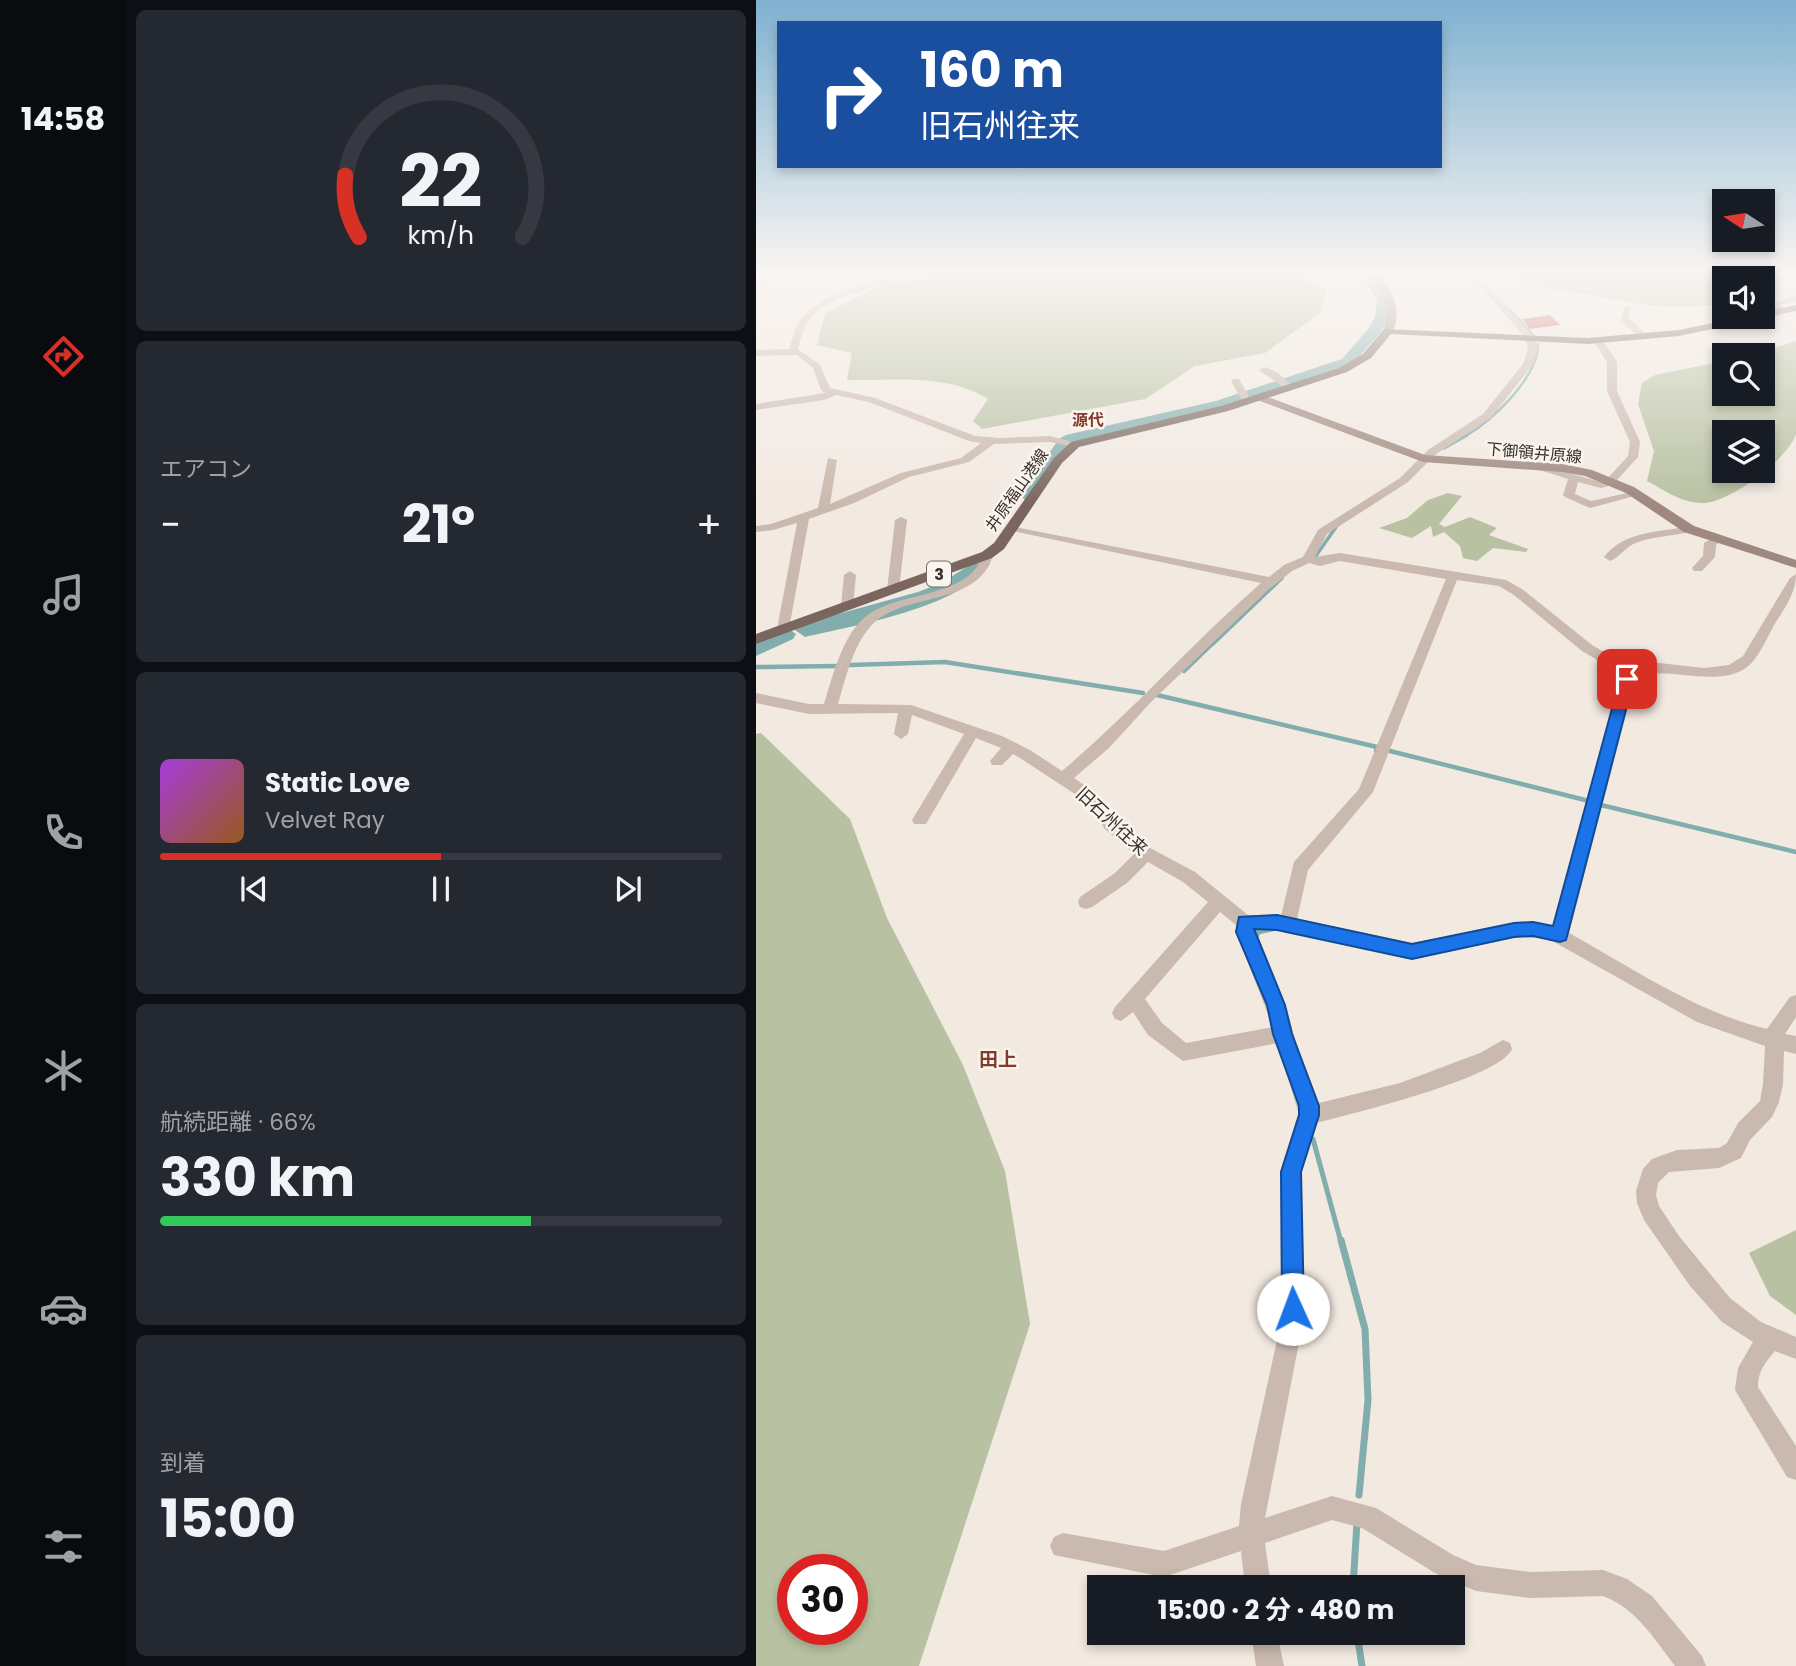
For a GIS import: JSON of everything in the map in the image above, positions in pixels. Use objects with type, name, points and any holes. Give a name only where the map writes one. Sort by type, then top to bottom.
[{"type":"main road","name":"井原福山港線","points":[[756,639],[987,555],[999,546],[1013,528],[1058,460],[1076,444],[1245,398],[1261,398],[1285,384],[1358,362],[1372,351]]},
{"type":"main road","name":"下御領井原線","points":[[1261,398],[1423,458],[1576,471],[1612,481],[1689,529],[1796,564]]},
{"type":"street","points":[[756,353],[784,351]]},
{"type":"street","points":[[795,351],[812,359],[826,390],[832,393],[872,400],[973,439],[990,442],[1052,437],[1076,444]]},
{"type":"street","points":[[1310,560],[1322,532],[1404,480],[1423,458],[1480,422],[1496,407],[1528,365],[1532,351]]},
{"type":"street","points":[[1532,466],[1601,485],[1612,481],[1633,457],[1635,442],[1611,385],[1612,362],[1605,351]]},
{"type":"street","points":[[1264,370],[1285,384]]},
{"type":"street","points":[[1236,381],[1245,398]]},
{"type":"street","points":[[756,407],[824,397],[832,393]]},
{"type":"street","points":[[756,529],[773,527],[861,496],[905,475],[965,460],[990,442]]},
{"type":"street","points":[[824,508],[832,460]]},
{"type":"street","points":[[1574,479],[1569,495],[1590,505],[1636,494]]},
{"type":"street","points":[[783,629],[804,515]]},
{"type":"street","points":[[893,590],[901,520]]},
{"type":"street","points":[[1013,528],[1271,581]]},
{"type":"street","points":[[1610,557],[1614,551],[1633,540],[1689,529]]},
{"type":"street","points":[[1698,568],[1705,563],[1710,543],[1716,540]]},
{"type":"street","points":[[829,709],[854,644],[870,620],[876,615],[961,585],[984,565],[987,555]]},
{"type":"street","points":[[1064,778],[1100,748],[1146,699],[1271,581],[1288,568],[1310,560],[1340,557],[1493,581],[1511,587],[1576,640],[1629,673],[1655,667],[1716,674],[1738,667],[1748,659],[1796,578]]},
{"type":"street","points":[[847,606],[850,575]]},
{"type":"street","points":[[1287,925],[1300,867],[1365,792],[1453,576]]},
{"type":"street","points":[[1560,935],[1629,673]]},
{"type":"street","name":"旧石州往来","points":[[756,698],[790,707],[906,708],[1012,747],[1086,794],[1111,825],[1144,854],[1189,877],[1245,922]]},
{"type":"street","points":[[901,734],[906,708]]},
{"type":"street","points":[[920,820],[972,732]]},
{"type":"street","points":[[996,761],[1012,747]]},
{"type":"street","points":[[1086,902],[1121,878],[1144,854]]},
{"type":"street","points":[[1121,1013],[1219,902]]},
{"type":"street","points":[[1256,1575],[1251,1532],[1253,1504],[1292,1322],[1291,1172],[1309,1115],[1309,1106],[1282,1034],[1276,1005],[1245,932],[1245,922],[1287,925],[1412,951],[1514,930],[1533,929],[1560,935],[1703,1016],[1748,1033],[1786,1042]]},
{"type":"street","points":[[1135,998],[1155,1029],[1183,1052],[1282,1034]]},
{"type":"street","points":[[1786,1042],[1776,1028],[1796,1003]]},
{"type":"street","points":[[1786,1042],[1770,1101],[1764,1113],[1742,1133],[1737,1148],[1728,1155],[1672,1161],[1654,1169],[1646,1183],[1647,1203],[1657,1224],[1727,1312],[1771,1339],[1796,1348]]},
{"type":"street","points":[[1309,1115],[1400,1092],[1486,1060],[1503,1049]]},
{"type":"street","points":[[1771,1339],[1749,1363],[1745,1376],[1747,1390],[1796,1468]]},
{"type":"street","points":[[1063,1546],[1164,1564],[1179,1561],[1251,1532],[1332,1508],[1350,1510],[1369,1517],[1459,1571],[1480,1579],[1603,1583],[1620,1587],[1637,1598],[1692,1666]]},
{"type":"street","points":[[1266,1645],[1270,1666]]},
{"type":"green space","points":[[842,351],[1268,351],[1195,366],[1145,399],[982,429],[973,421],[988,399],[955,385],[937,382],[847,380],[852,353]]},
{"type":"green space","points":[[1775,351],[1796,351],[1796,434],[1775,462],[1775,420],[1712,420],[1712,483],[1748,483],[1713,501],[1687,501],[1647,481],[1654,451],[1638,404],[1642,383],[1655,375],[1712,363],[1712,406],[1775,406]]},
{"type":"green space","points":[[1448,493],[1462,496],[1439,524],[1445,527],[1470,517],[1497,528],[1489,535],[1528,549],[1526,552],[1493,548],[1477,561],[1463,558],[1460,546],[1444,532],[1433,537],[1431,526],[1412,538],[1379,528],[1407,518],[1428,500]]},
{"type":"green space","points":[[761,733],[850,819],[887,918],[963,1065],[1005,1171],[1030,1324],[919,1666],[756,1666],[756,734]]},
{"type":"green space","points":[[1796,1230],[1796,1315],[1770,1296],[1749,1253]]},
{"type":"waterway","points":[[1072,438],[1220,405],[1347,362],[1357,351]]},
{"type":"waterway","points":[[1464,437],[1500,410],[1522,384],[1537,351]]},
{"type":"waterway","points":[[1444,448],[1467,435]]},
{"type":"waterway","points":[[1028,496],[1065,442]]},
{"type":"waterway","points":[[1313,560],[1336,527]]},
{"type":"waterway","points":[[805,630],[925,597],[967,576],[981,564]]},
{"type":"waterway","points":[[1213,644],[1282,578]]},
{"type":"waterway","points":[[756,649],[786,634]]},
{"type":"waterway","points":[[1184,671],[1214,642]]},
{"type":"waterway","points":[[850,665],[945,662],[1143,693]]},
{"type":"waterway","points":[[756,667],[839,666]]},
{"type":"waterway","points":[[1157,695],[1377,747],[1376,751]]},
{"type":"waterway","points":[[1390,751],[1589,801]]},
{"type":"waterway","points":[[1601,805],[1796,852]]},
{"type":"waterway","points":[[1256,937],[1258,932],[1272,929]]},
{"type":"waterway","points":[[1313,1139],[1341,1242]]},
{"type":"waterway","points":[[1341,1240],[1365,1329],[1368,1400],[1359,1495]]},
{"type":"waterway","points":[[1354,1575],[1357,1522]]},
{"type":"waterway","points":[[1359,1645],[1362,1666]]},
{"type":"district","name":"源代","points":[[1088,420]]},
{"type":"district","name":"田上","points":[[998,1059]]},
{"type":"route","points":[[1293,1309],[1291,1172],[1309,1115],[1309,1106],[1282,1034],[1276,1005],[1245,932],[1245,922],[1277,922],[1412,951],[1514,930],[1533,929],[1560,935],[1627,679]]}]
